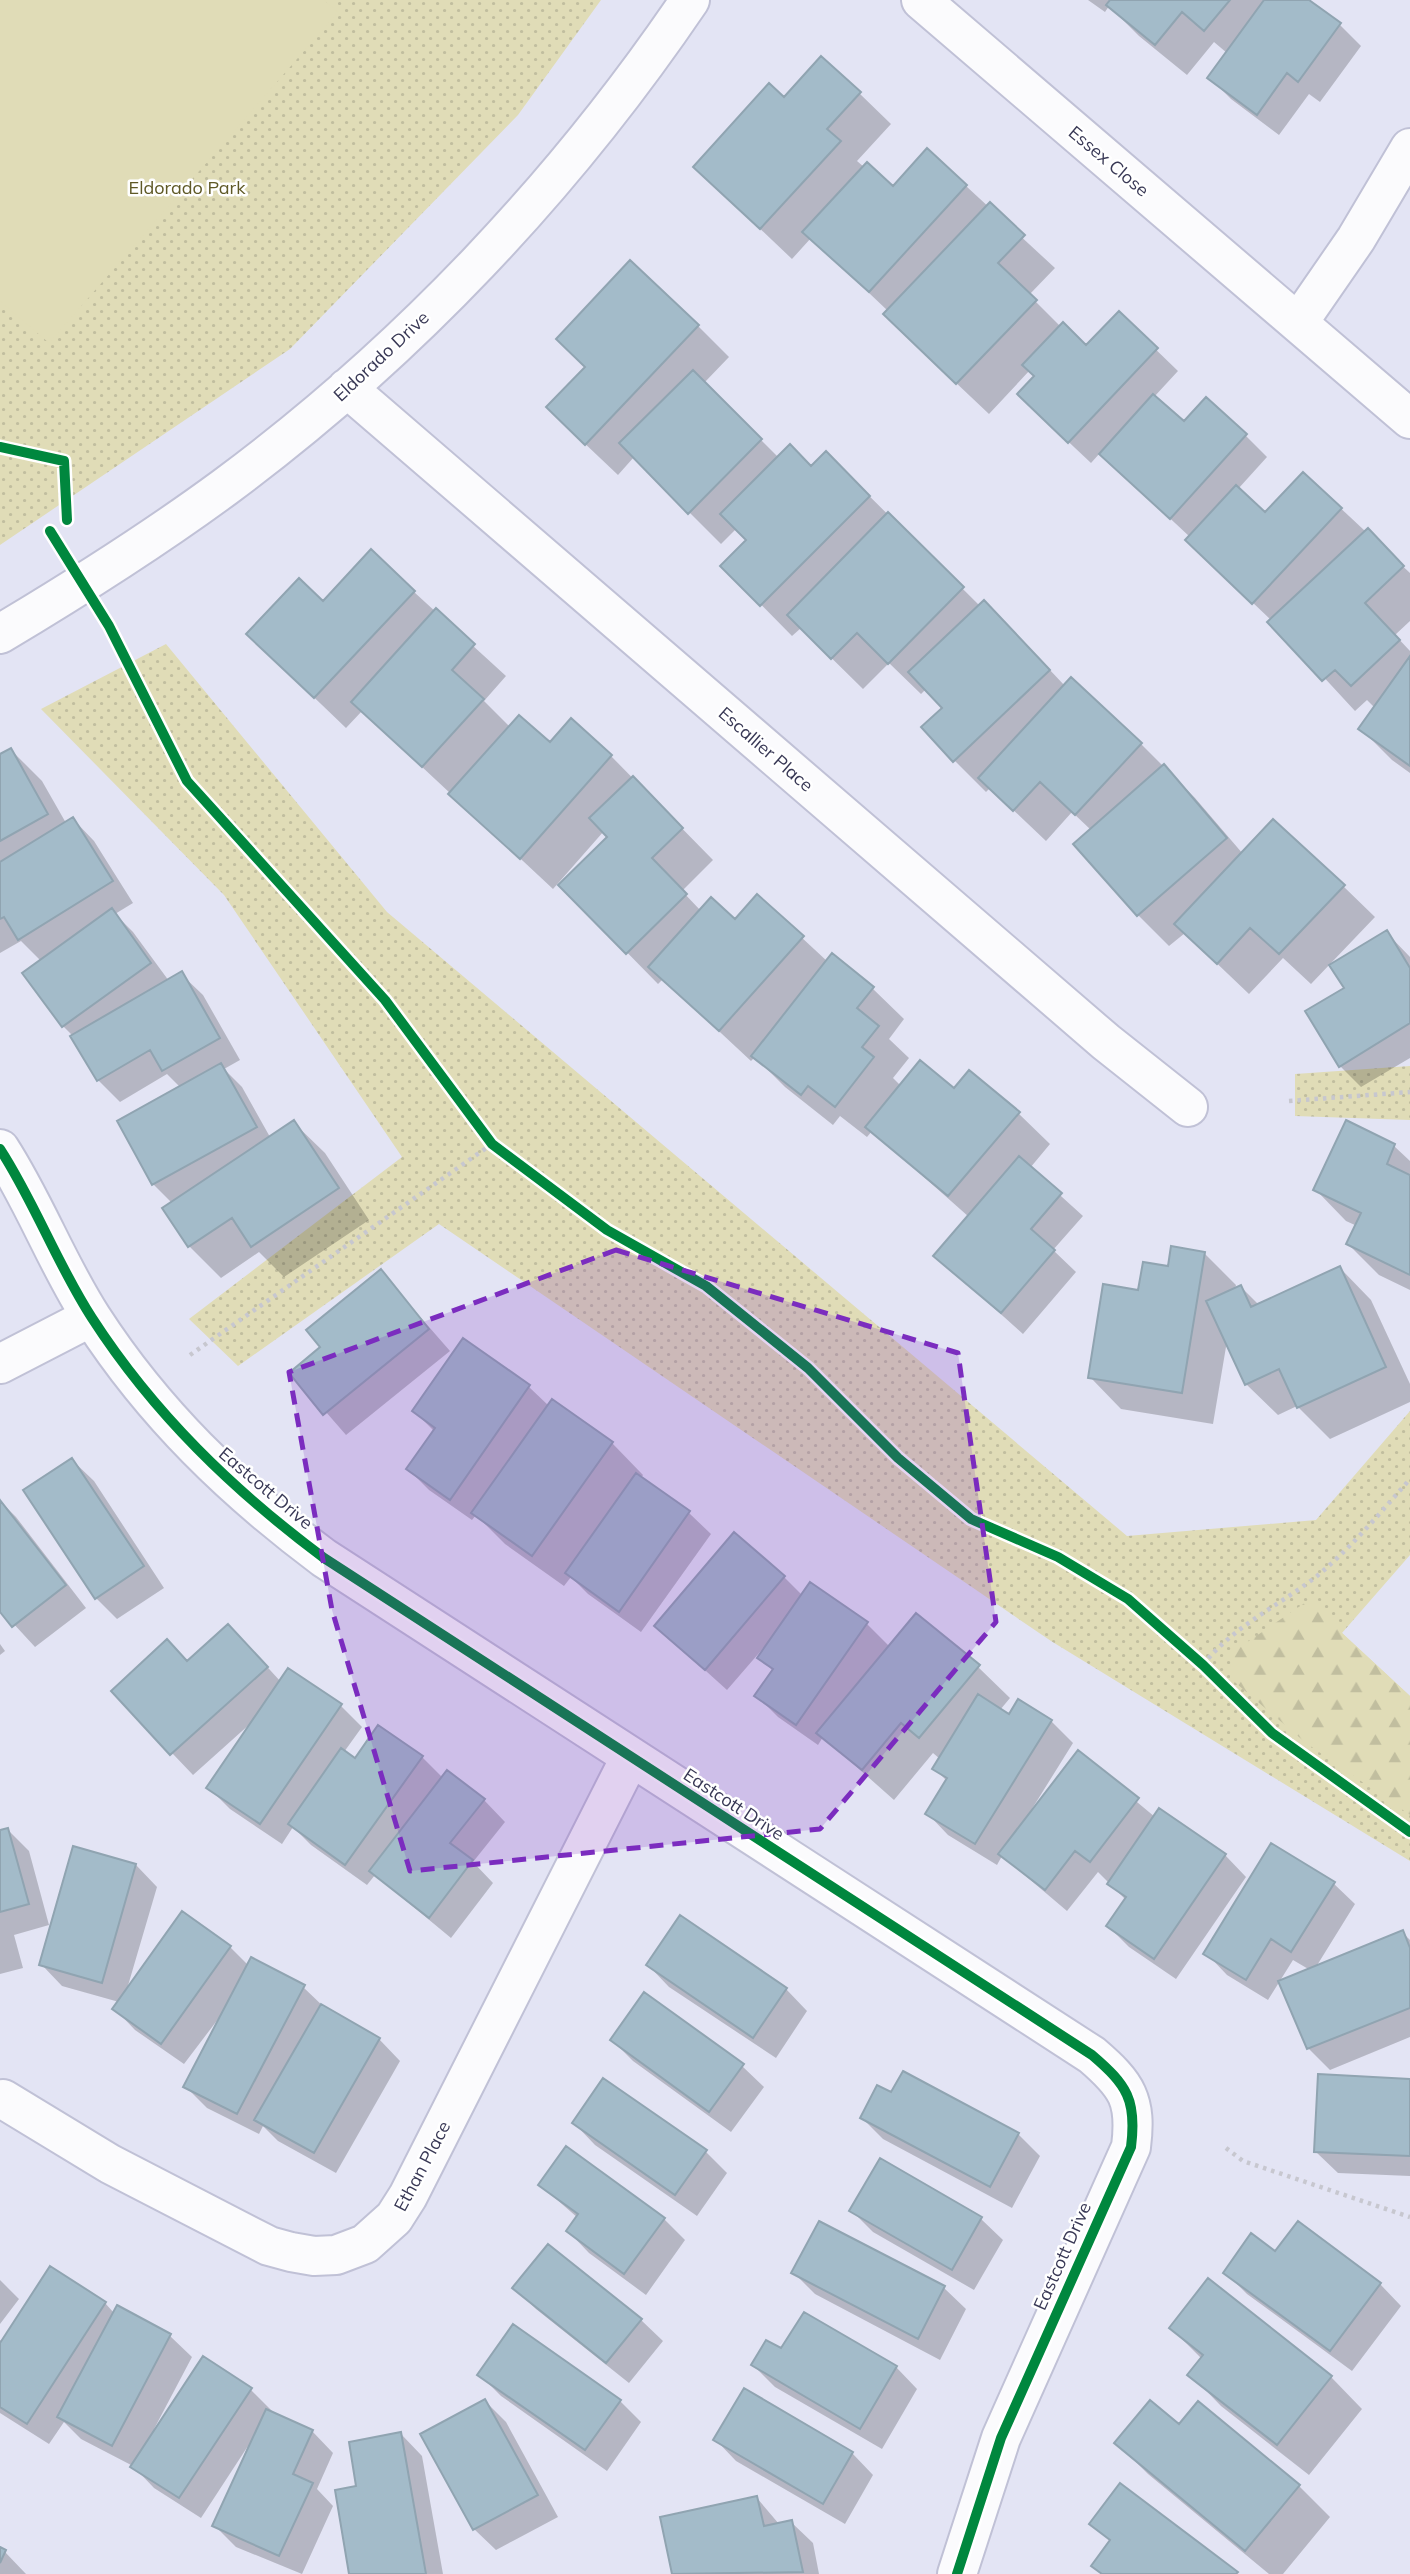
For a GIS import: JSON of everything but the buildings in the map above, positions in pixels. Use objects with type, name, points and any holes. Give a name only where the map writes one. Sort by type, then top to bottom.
[{"type":"street","name":"Eldorado Drive","points":[[0,634],[84,584],[226,486],[347,388],[467,275],[547,187],[606,116],[690,0]]},
{"type":"street","name":"Essex Close","points":[[920,0],[1410,419]]},
{"type":"street","points":[[1298,323],[1356,239],[1410,148]]},
{"type":"street","name":"Escallier Place","points":[[347,388],[1095,1033],[1188,1107]]},
{"type":"street","name":"Eastcott Drive","points":[[0,1149],[92,1317],[164,1416],[242,1494],[324,1558],[1092,2055],[1113,2073],[1132,2102],[1133,2127],[1124,2168],[1100,2213],[1001,2438],[957,2574]]},
{"type":"street","points":[[0,1364],[92,1317]]},
{"type":"street","name":"Ethan Place","points":[[4,2099],[110,2164],[269,2246],[314,2256],[335,2255],[365,2244],[394,2218],[408,2196],[631,1758]]},
{"type":"path","points":[[1289,1101],[1410,1092]]},
{"type":"path","points":[[190,1355],[492,1144]]},
{"type":"path","points":[[1203,1665],[1216,1648],[1317,1576],[1410,1479]]},
{"type":"path","points":[[1226,2148],[1243,2161],[1410,2217]]},
{"type":"highlighted area","points":[[616,1250],[958,1353],[996,1622],[820,1829],[410,1871],[332,1610],[289,1372]]},
{"type":"green space","name":"Eldorado Park","points":[[0,0],[601,0],[518,115],[290,349],[0,545]]},
{"type":"green space","points":[[0,0],[324,0],[338,12],[49,343],[0,301]]},
{"type":"green space","points":[[166,644],[387,912],[1127,1536],[1316,1520],[1410,1411],[1410,1555],[1342,1633],[1410,1696],[1410,1861],[1051,1641],[439,1224],[238,1366],[189,1319],[402,1157],[224,895],[41,709]]},
{"type":"green space","points":[[1410,1066],[1410,1120],[1295,1116],[1295,1074]]},
{"type":"green space","points":[[1312,1598],[1342,1633],[1410,1696],[1410,1815],[1306,1743],[1230,1678],[1231,1653]]},
{"type":"cycle path","points":[[0,447],[64,461],[67,520]]},
{"type":"cycle path","points":[[50,531],[109,626],[187,781],[385,1000],[492,1144],[607,1230],[706,1286],[808,1368],[898,1458],[971,1519],[1058,1557],[1128,1599],[1203,1665],[1272,1733],[1410,1832]]},
{"type":"cycle path","points":[[0,1149],[79,1297],[116,1353],[197,1448],[290,1532],[324,1558],[1092,2055],[1121,2085],[1131,2105],[1131,2147],[1001,2438],[957,2574]]}]
